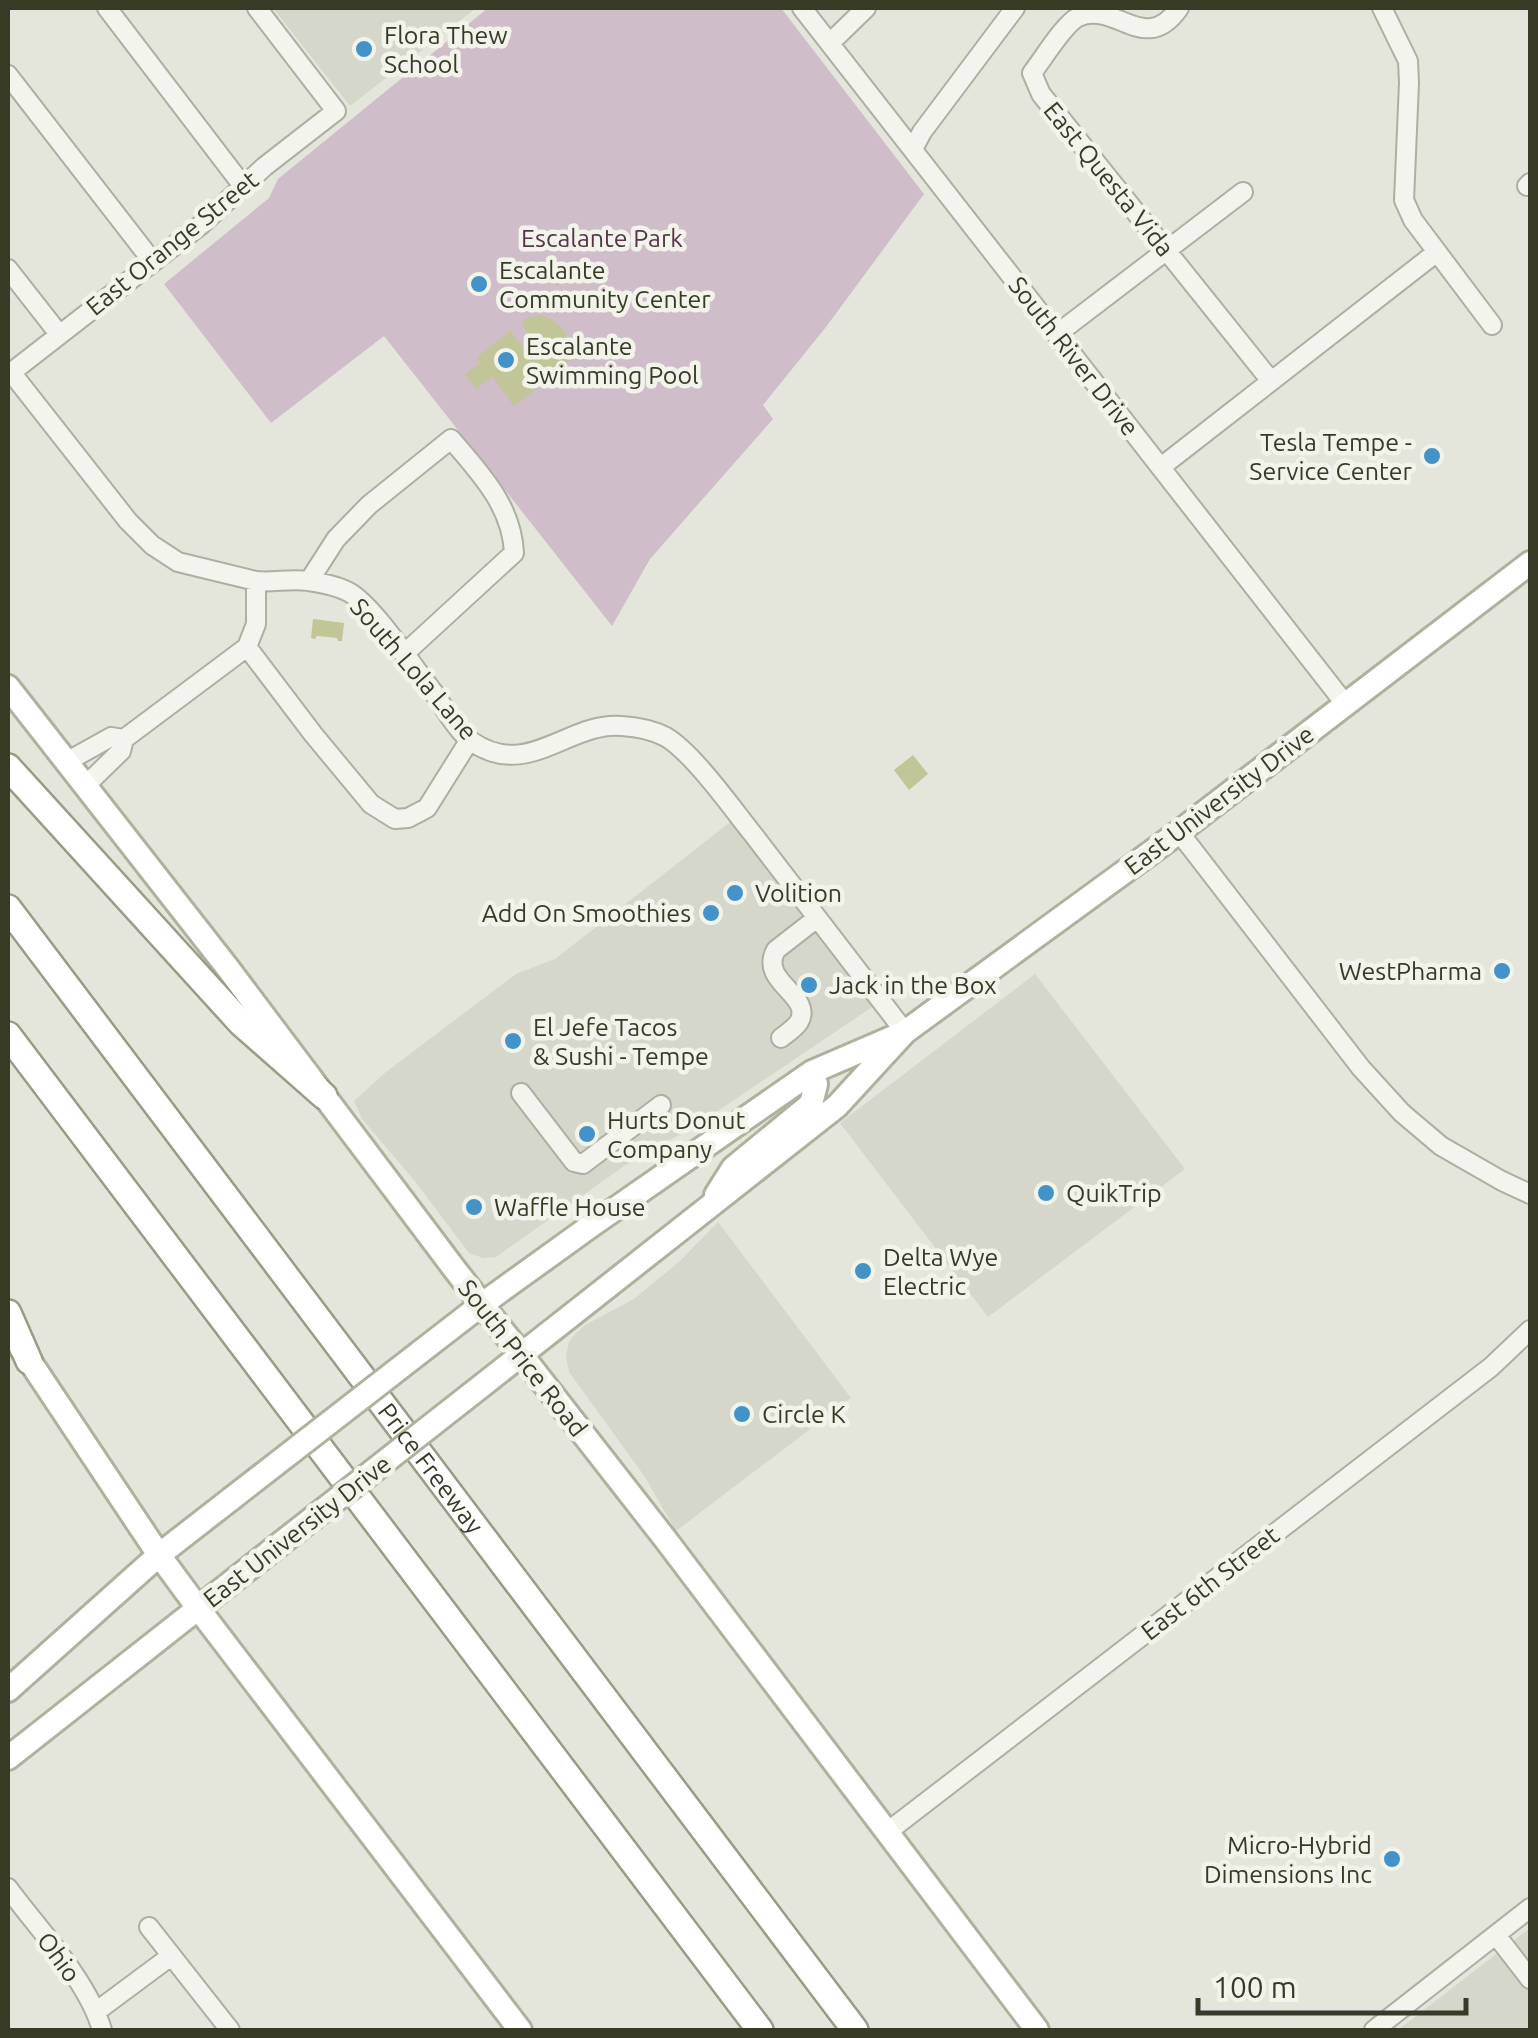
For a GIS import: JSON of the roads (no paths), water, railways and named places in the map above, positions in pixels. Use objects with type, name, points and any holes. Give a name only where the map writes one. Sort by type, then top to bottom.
[{"type":"highway","points":[[8,767],[241,1024],[324,1096]]},
{"type":"highway","name":"Price Freeway","points":[[8,908],[856,2030]]},
{"type":"highway","points":[[8,1034],[760,2030]]},
{"type":"highway","points":[[8,1313],[30,1362]]},
{"type":"main road","name":"East University Drive","points":[[8,1758],[837,1106],[904,1032],[1179,832],[1530,564]]},
{"type":"main road","name":"South Price Road","points":[[8,687],[658,1530],[1037,2030]]},
{"type":"main road","name":"East University Drive","points":[[8,1690],[159,1554],[481,1304],[812,1072],[904,1032]]},
{"type":"main road","points":[[706,1210],[733,1168],[811,1104],[816,1084],[812,1072]]},
{"type":"main road","points":[[8,1329],[198,1608],[520,2030]]},
{"type":"street","points":[[107,8],[243,186]]},
{"type":"street","name":"East Orange Street","points":[[9,373],[202,224],[264,167],[336,111],[257,8]]},
{"type":"street","name":"South River Drive","points":[[802,8],[1346,705]]},
{"type":"street","points":[[830,43],[866,8]]},
{"type":"street","points":[[913,148],[1014,8]]},
{"type":"street","name":"East Questa Vida","points":[[1179,8],[1168,24],[1150,29],[1092,13],[1073,18],[1032,73],[1041,94],[1271,381]]},
{"type":"street","points":[[1382,8],[1408,61],[1404,200],[1413,220],[1492,325]]},
{"type":"street","points":[[8,74],[153,262]]},
{"type":"street","points":[[1057,334],[1242,192]]},
{"type":"street","points":[[1161,467],[1437,252]]},
{"type":"street","points":[[8,269],[59,334]]},
{"type":"street","name":"South Lola Lane","points":[[9,373],[128,521],[152,545],[178,562],[256,581],[309,581],[351,594],[376,618],[469,740],[516,755],[537,752],[582,733],[616,725],[643,728],[666,737],[688,756],[904,1032]]},
{"type":"street","points":[[309,581],[336,539],[368,505],[452,439],[494,490],[513,534],[514,553],[404,654]]},
{"type":"street","points":[[85,786],[121,752],[124,739],[247,647],[256,624],[256,581]]},
{"type":"street","points":[[247,647],[371,804],[395,818],[408,818],[427,808],[469,740]]},
{"type":"street","points":[[66,762],[111,737],[124,739]]},
{"type":"street","points":[[1179,832],[1361,1068],[1402,1113],[1441,1146],[1530,1194]]},
{"type":"street","points":[[781,1038],[800,1020],[802,1012],[775,974],[772,957],[817,918]]},
{"type":"street","points":[[521,1094],[574,1162],[583,1164],[660,1105]]},
{"type":"street","name":"East 6th Street","points":[[886,1833],[1491,1367],[1530,1330]]},
{"type":"street","name":"Ohio","points":[[8,1888],[76,1979],[102,2030]]},
{"type":"street","points":[[1374,2030],[1530,1908]]},
{"type":"street","points":[[150,1927],[230,2030]]},
{"type":"street","points":[[1496,1935],[1530,1979]]},
{"type":"street","points":[[96,2012],[172,1956]]},
{"type":"place","name":"Flora Thew School","points":[[364,49]]},
{"type":"place","name":"Escalante Community Center","points":[[479,284]]},
{"type":"place","name":"Escalante Swimming Pool","points":[[506,360]]},
{"type":"place","name":"Tesla Tempe - Service Center","points":[[1432,456]]},
{"type":"place","name":"Volition","points":[[735,893]]},
{"type":"place","name":"Add On Smoothies","points":[[711,913]]},
{"type":"place","name":"WestPharma","points":[[1502,971]]},
{"type":"place","name":"Jack in the Box","points":[[809,985]]},
{"type":"place","name":"El Jefe Tacos & Sushi - Tempe","points":[[513,1041]]},
{"type":"place","name":"Hurts Donut Company","points":[[587,1134]]},
{"type":"place","name":"QuikTrip","points":[[1046,1193]]},
{"type":"place","name":"Waffle House","points":[[474,1207]]},
{"type":"place","name":"Delta Wye Electric","points":[[863,1271]]},
{"type":"place","name":"Circle K","points":[[742,1414]]},
{"type":"place","name":"Micro-Hybrid Dimensions Inc","points":[[1392,1859]]},
{"type":"park label","name":"Escalante Park","points":[[602,238]]}]
